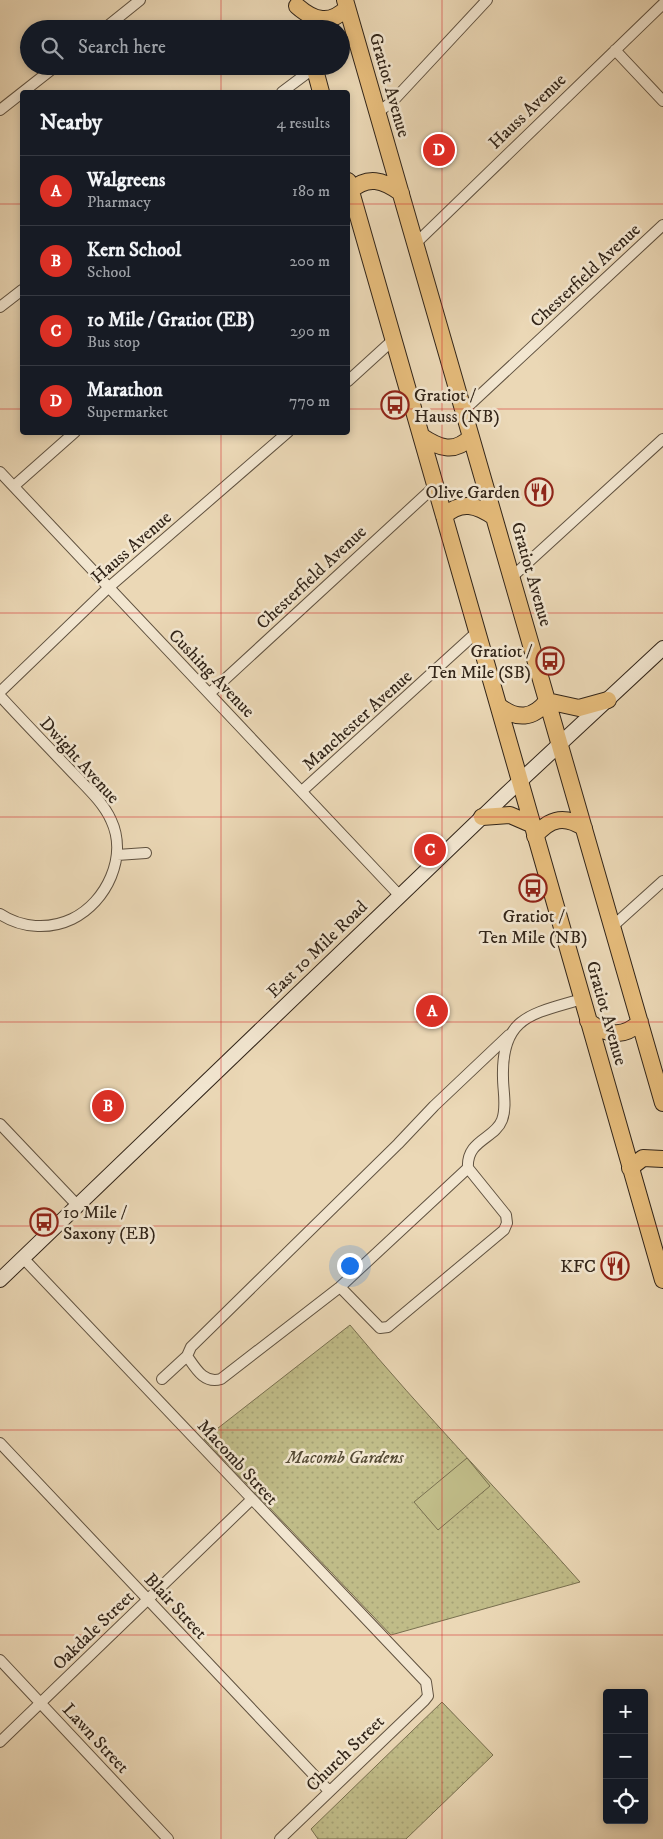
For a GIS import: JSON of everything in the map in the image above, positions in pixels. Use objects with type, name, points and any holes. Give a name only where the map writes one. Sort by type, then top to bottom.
[{"type":"main road","points":[[296,3],[313,18],[325,20],[337,17],[346,4]]},
{"type":"main road","points":[[296,3],[301,20]]},
{"type":"main road","name":"Gratiot Avenue","points":[[346,4],[663,1103]]},
{"type":"main road","points":[[317,75],[321,90]]},
{"type":"main road","points":[[350,186],[373,180],[386,184],[401,193]]},
{"type":"main road","name":"Gratiot Avenue","points":[[350,190],[663,1280]]},
{"type":"main road","points":[[421,436],[440,447],[452,449],[465,443],[471,437]]},
{"type":"main road","points":[[444,516],[455,507],[467,505],[478,508],[494,517]]},
{"type":"main road","name":"East 10 Mile Road","points":[[0,1280],[482,817],[663,648]]},
{"type":"main road","points":[[499,706],[509,714],[524,717],[537,711],[548,701],[579,708],[608,700]]},
{"type":"main road","points":[[482,817],[510,815],[534,830],[558,819],[569,820],[584,828]]},
{"type":"main road","points":[[588,1022],[603,1031],[617,1034],[629,1031],[640,1022]]},
{"type":"main road","points":[[630,1168],[643,1158],[663,1159]]},
{"type":"street","points":[[115,20],[140,0]]},
{"type":"street","points":[[377,113],[393,101],[487,0]]},
{"type":"street","name":"Hauss Avenue","points":[[416,244],[663,4]]},
{"type":"street","points":[[615,50],[663,100]]},
{"type":"street","points":[[25,90],[45,75]]},
{"type":"street","points":[[285,90],[304,75]]},
{"type":"street","points":[[0,110],[20,94]]},
{"type":"street","name":"Chesterfield Avenue","points":[[464,410],[663,225]]},
{"type":"street","points":[[0,307],[20,292]]},
{"type":"street","points":[[350,379],[393,340]]},
{"type":"street","points":[[14,486],[72,435]]},
{"type":"street","name":"Hauss Avenue","points":[[0,694],[108,588],[285,435]]},
{"type":"street","points":[[512,577],[663,439]]},
{"type":"street","name":"Cushing Avenue","points":[[0,472],[400,896]]},
{"type":"street","name":"Chesterfield Avenue","points":[[210,693],[435,486]]},
{"type":"street","name":"Manchester Avenue","points":[[302,791],[477,632]]},
{"type":"street","name":"Dwight Avenue","points":[[0,694],[104,808],[115,832],[117,855]]},
{"type":"street","points":[[0,914],[18,923],[32,926],[54,925],[72,919],[87,909],[101,894],[111,879],[117,855],[146,852]]},
{"type":"street","points":[[612,926],[663,881]]},
{"type":"street","points":[[162,1379],[187,1356],[195,1342],[398,1144],[434,1106],[509,1035],[521,1021],[538,1011],[582,999]]},
{"type":"street","points":[[187,1356],[205,1379],[213,1382],[221,1379],[340,1286],[468,1168],[469,1155],[476,1145],[502,1122],[505,1108],[503,1069],[509,1035]]},
{"type":"street","points":[[0,1124],[78,1205]]},
{"type":"street","points":[[340,1286],[380,1328],[388,1327],[504,1230],[507,1223],[506,1215],[468,1168]]},
{"type":"street","name":"Macomb Street","points":[[22,1258],[426,1682],[428,1688]]},
{"type":"street","name":"Blair Street","points":[[0,1443],[329,1791]]},
{"type":"street","name":"Oakdale Street","points":[[0,1742],[251,1500]]},
{"type":"street","name":"Lawn Street","points":[[0,1660],[168,1839]]},
{"type":"street","name":"Church Street","points":[[280,1839],[424,1701],[428,1696],[428,1688]]},
{"type":"green space","name":"Macomb Gardens","points":[[350,1325],[406,1390],[580,1582],[391,1635],[204,1439]]},
{"type":"green space","points":[[467,1458],[490,1486],[438,1530],[414,1502]]},
{"type":"green space","points":[[442,1702],[493,1755],[406,1839],[318,1839],[311,1829]]},
{"type":"place","name":"Marathon","points":[[439,150]]},
{"type":"place","name":"Gratiot / Hauss (NB)","points":[[395,405]]},
{"type":"place","name":"Olive Garden","points":[[539,492]]},
{"type":"place","name":"Gratiot / Ten Mile (SB)","points":[[550,661]]},
{"type":"place","name":"10 Mile / Gratiot (EB)","points":[[430,850]]},
{"type":"place","name":"Gratiot / Ten Mile (NB)","points":[[533,888]]},
{"type":"place","name":"Walgreens","points":[[432,1011]]},
{"type":"place","name":"Kern School","points":[[108,1106]]},
{"type":"place","name":"10 Mile / Saxony (EB)","points":[[44,1222]]},
{"type":"place","name":"KFC","points":[[615,1266]]}]
